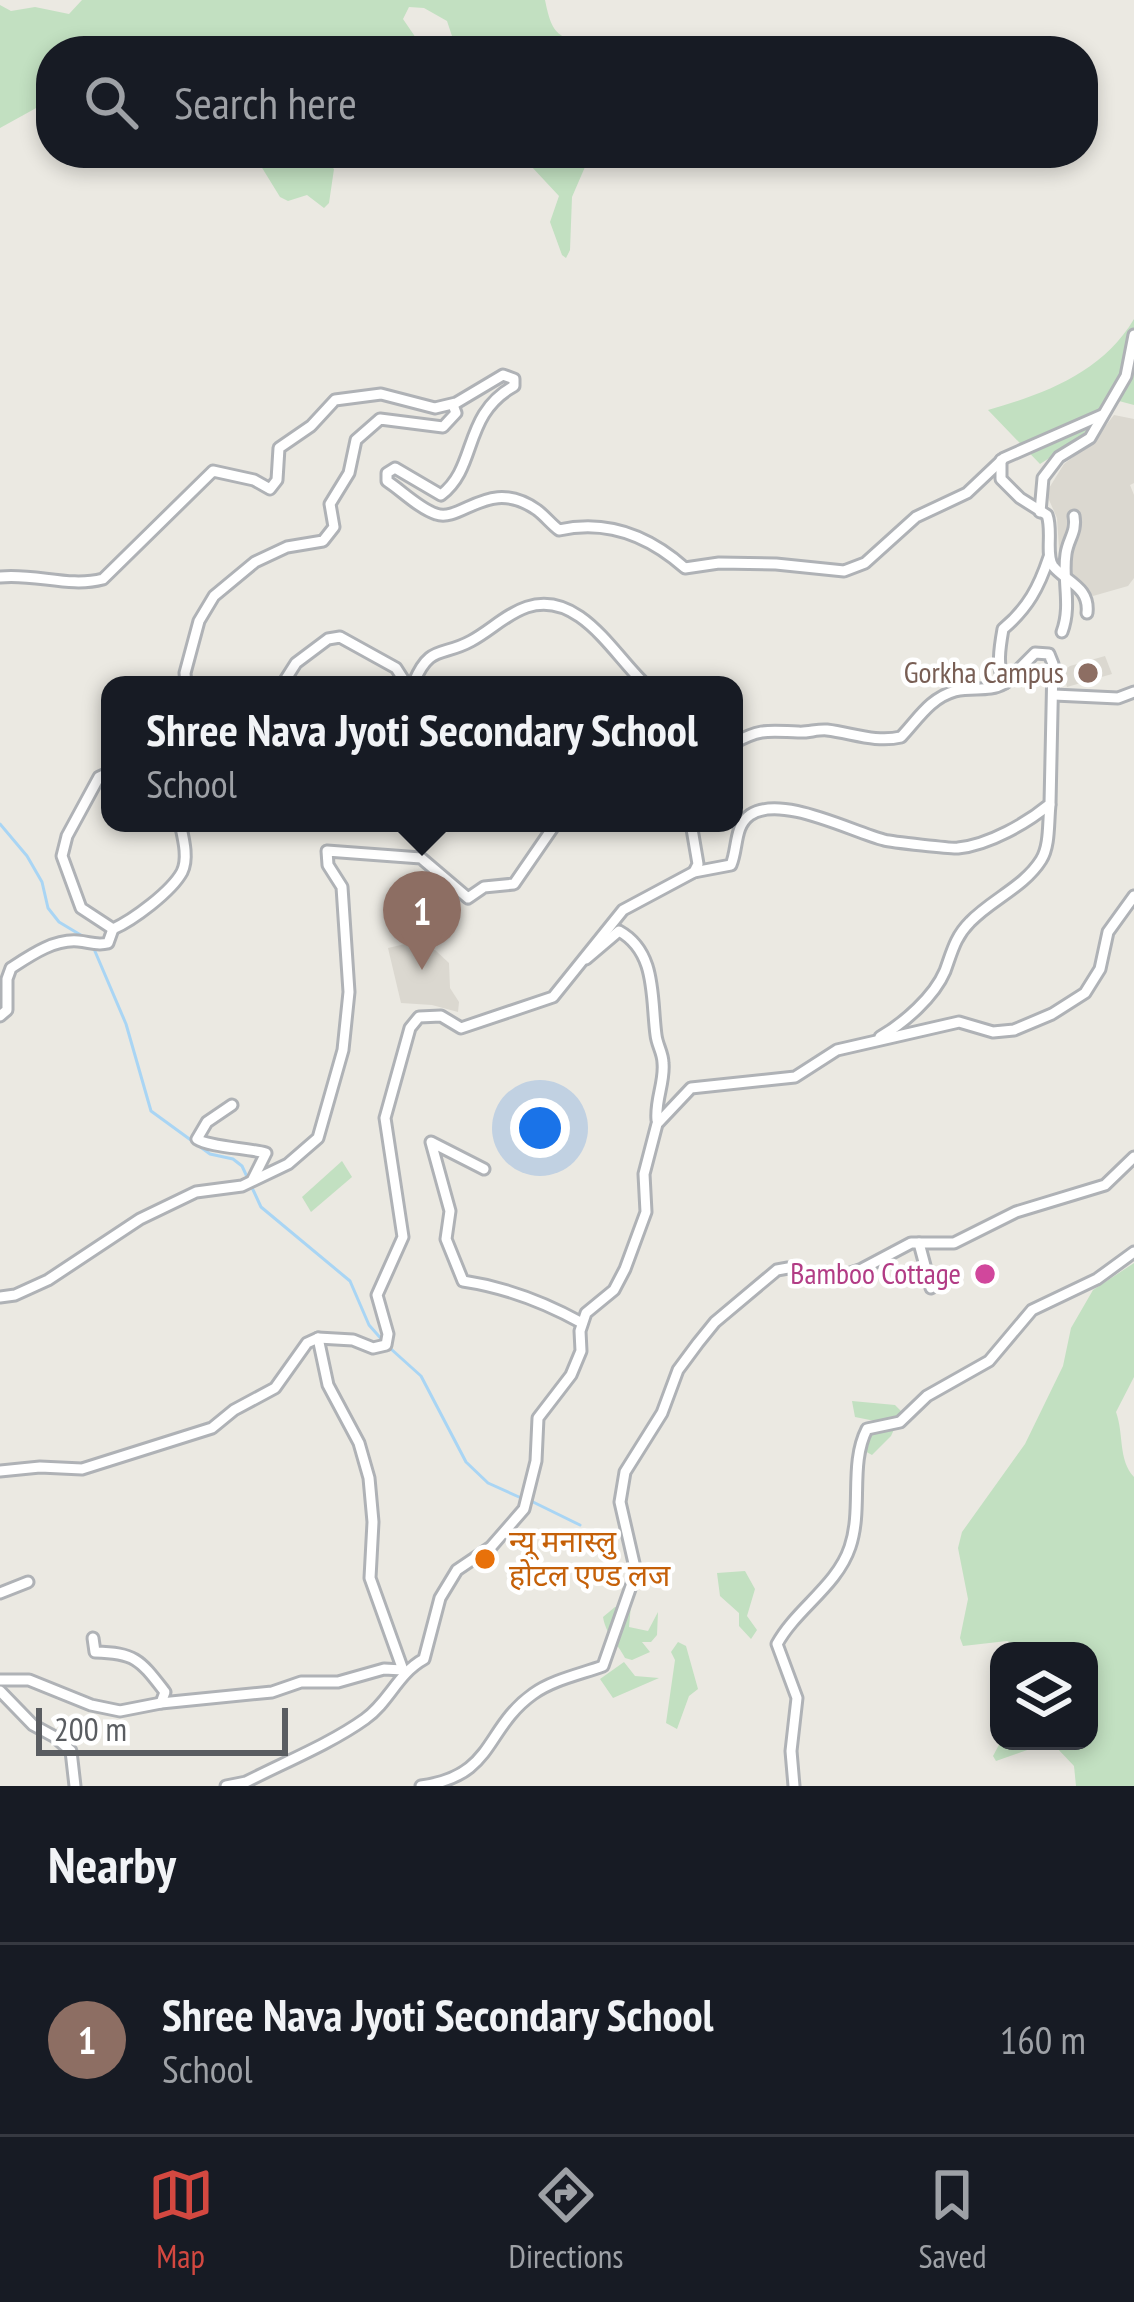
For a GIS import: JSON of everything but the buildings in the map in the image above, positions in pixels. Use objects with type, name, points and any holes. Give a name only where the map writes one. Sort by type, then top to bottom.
[{"type":"street","points":[[1040,512],[1043,478],[1059,457],[1090,438],[1126,376],[1134,335]]},
{"type":"street","points":[[0,577],[26,574],[88,583],[103,579],[213,471],[233,473],[270,489],[277,480],[279,448],[311,426],[335,400],[381,394],[435,408],[453,405],[503,375],[514,379],[514,386],[482,412],[452,487],[441,496],[395,468],[387,473],[387,481],[434,514],[452,516],[482,498],[495,496],[536,508],[559,530],[594,525],[621,530],[659,545],[685,568],[719,563],[844,571],[865,562],[916,517],[967,493],[1001,460],[1102,415]]},
{"type":"street","points":[[185,676],[199,621],[214,596],[255,562],[286,547],[329,536],[334,527],[330,504],[344,484],[361,434],[380,419],[443,427],[456,412],[453,405]]},
{"type":"street","points":[[1001,460],[1001,479],[1047,515],[1050,524],[1049,557],[1037,590],[1022,613],[1003,629],[1000,667],[1006,683]]},
{"type":"street","points":[[1062,632],[1069,615],[1065,574],[1068,544],[1077,528],[1074,516]]},
{"type":"street","points":[[1049,557],[1088,602],[1087,613]]},
{"type":"street","points":[[417,676],[434,652],[472,640],[531,605],[571,610],[599,632],[637,676]]},
{"type":"street","points":[[288,676],[296,663],[328,639],[340,638],[396,668],[401,676]]},
{"type":"street","points":[[743,739],[771,728],[800,733],[828,730],[883,741],[901,737],[923,708],[955,691],[993,690],[1035,652],[1043,651],[1053,664],[1045,855],[1029,876],[970,921],[950,948],[944,974],[900,1024],[864,1044]]},
{"type":"street","points":[[1054,695],[1118,698],[1134,692]]},
{"type":"street","points":[[101,776],[62,856],[81,908],[113,929]]},
{"type":"street","points":[[743,825],[745,818],[767,808],[824,819],[886,841],[953,848],[1029,822],[1050,804]]},
{"type":"street","points":[[0,1016],[7,1010],[11,968],[53,945],[74,940],[108,943],[113,929],[132,921],[182,872],[182,832]]},
{"type":"street","points":[[0,1297],[48,1280],[122,1230],[196,1192],[242,1186],[288,1164],[318,1138],[343,1050],[349,992],[342,886],[328,865],[327,851],[421,858],[468,898],[484,887],[514,884],[550,832]]},
{"type":"street","points":[[693,832],[698,864],[694,872]]},
{"type":"street","points":[[0,1471],[82,1469],[212,1428],[275,1388],[307,1343],[318,1338],[380,1348],[388,1340],[376,1295],[404,1238],[385,1118],[410,1028],[419,1017],[441,1016],[461,1028],[553,997],[623,910],[694,872],[731,865],[741,832]]},
{"type":"street","points":[[657,1124],[691,1088],[795,1077],[838,1050],[959,1022],[993,1032],[1014,1030],[1052,1014],[1085,993],[1100,969],[1108,932],[1134,896]]},
{"type":"street","points":[[226,1786],[246,1782],[363,1720],[384,1703],[404,1670],[424,1659],[440,1598],[457,1570],[491,1547],[524,1510],[536,1461],[538,1418],[571,1376],[581,1351],[586,1313],[614,1290],[646,1212],[644,1174],[657,1124],[664,1059],[656,1036],[656,1002],[646,961],[627,935],[619,931],[597,954],[581,962]]},
{"type":"street","points":[[232,1105],[206,1122],[196,1138],[204,1144],[238,1145],[266,1153],[254,1178]]},
{"type":"street","points":[[484,1168],[431,1142],[450,1211],[446,1239],[463,1282],[498,1286],[510,1296],[582,1323]]},
{"type":"street","points":[[422,1786],[462,1775],[481,1759],[511,1714],[535,1692],[603,1666],[636,1572],[620,1502],[625,1472],[662,1413],[678,1370],[716,1322],[777,1270],[788,1268],[830,1280],[862,1270],[911,1243],[954,1244],[1016,1212],[1105,1185],[1134,1157]]},
{"type":"street","points":[[919,1243],[931,1288]]},
{"type":"street","points":[[794,1786],[791,1750],[797,1698],[777,1644],[847,1555],[860,1487],[857,1449],[867,1429],[900,1422],[928,1396],[989,1361],[1032,1310],[1097,1279],[1134,1252]]},
{"type":"street","points":[[318,1338],[328,1385],[364,1460],[373,1522],[370,1578],[404,1670]]},
{"type":"street","points":[[0,1593],[28,1582]]},
{"type":"street","points":[[93,1638],[95,1652],[126,1653],[143,1664],[164,1692],[161,1702]]},
{"type":"street","points":[[0,1680],[29,1680],[91,1705],[120,1711],[161,1702],[272,1692],[301,1682],[338,1682],[384,1669],[404,1670]]},
{"type":"street","points":[[0,1691],[33,1725],[71,1750],[75,1786]]},
{"type":"shaded area","points":[[1114,415],[1134,419],[1134,483],[1130,485],[1134,578],[1128,586],[1093,596],[1060,563],[1057,518],[1046,493],[1064,464],[1093,442]]},
{"type":"shaded area","name":"Gorkha Campus","points":[[1105,656],[1112,674],[1067,687],[1063,671]]},
{"type":"shaded area","points":[[405,944],[435,950],[449,963],[458,1012],[401,1003],[388,948]]},
{"type":"green space","points":[[82,0],[545,0],[551,22],[563,36],[452,36],[447,21],[424,8],[409,7],[403,19],[415,36],[36,36],[36,108],[0,128],[0,5],[11,11],[35,7],[69,14]]},
{"type":"green space","points":[[262,168],[334,169],[329,203],[324,208],[307,195],[288,201],[280,197]]},
{"type":"green space","points":[[533,168],[585,168],[572,197],[566,258],[550,222],[559,196]]},
{"type":"green space","points":[[1134,319],[1134,405],[1119,401],[1102,412],[1079,439],[1040,464],[988,410],[1070,379],[1106,354]]},
{"type":"green space","points":[[342,1161],[352,1177],[311,1212],[302,1197]]},
{"type":"green space","points":[[1134,1263],[1134,1377],[1116,1412],[1126,1463],[1134,1477],[1134,1786],[1076,1786],[1074,1766],[1059,1750],[1098,1750],[1098,1642],[1007,1641],[963,1646],[960,1638],[968,1599],[958,1548],[962,1532],[1025,1444],[1063,1366],[1071,1328],[1093,1290]]},
{"type":"green space","points":[[852,1401],[895,1405],[902,1412],[891,1436],[872,1455],[861,1449],[866,1435],[880,1422],[855,1417]]},
{"type":"green space","points":[[745,1571],[755,1589],[747,1616],[757,1630],[751,1639],[739,1626],[739,1613],[720,1596],[717,1573]]},
{"type":"green space","points":[[631,1605],[629,1627],[648,1631],[658,1612],[657,1635],[651,1642],[642,1642],[650,1652],[632,1660],[625,1658],[603,1617],[615,1607]]},
{"type":"green space","points":[[678,1642],[686,1646],[698,1689],[689,1696],[677,1729],[666,1723],[675,1660],[671,1652]]},
{"type":"green space","points":[[624,1662],[635,1676],[659,1678],[613,1698],[600,1679]]},
{"type":"green space","points":[[996,1750],[1027,1750],[996,1761]]},
{"type":"waterway","points":[[0,824],[42,882],[48,908],[59,922],[84,937]]},
{"type":"waterway","points":[[94,949],[126,1024],[151,1111],[210,1154],[242,1166],[261,1207],[350,1281],[369,1325],[384,1342]]},
{"type":"waterway","points":[[391,1349],[421,1376],[466,1462],[488,1483],[519,1497]]},
{"type":"waterway","points":[[531,1501],[580,1525]]},
{"type":"place","name":"Gorkha Campus","points":[[1088,673]]},
{"type":"place","name":"Shree Nava Jyoti Secondary School","points":[[422,970]]},
{"type":"place","name":"Bamboo Cottage","points":[[985,1274]]},
{"type":"place","name":"न्यू मनास्लु होटल एण्ड लज","points":[[485,1559]]}]
